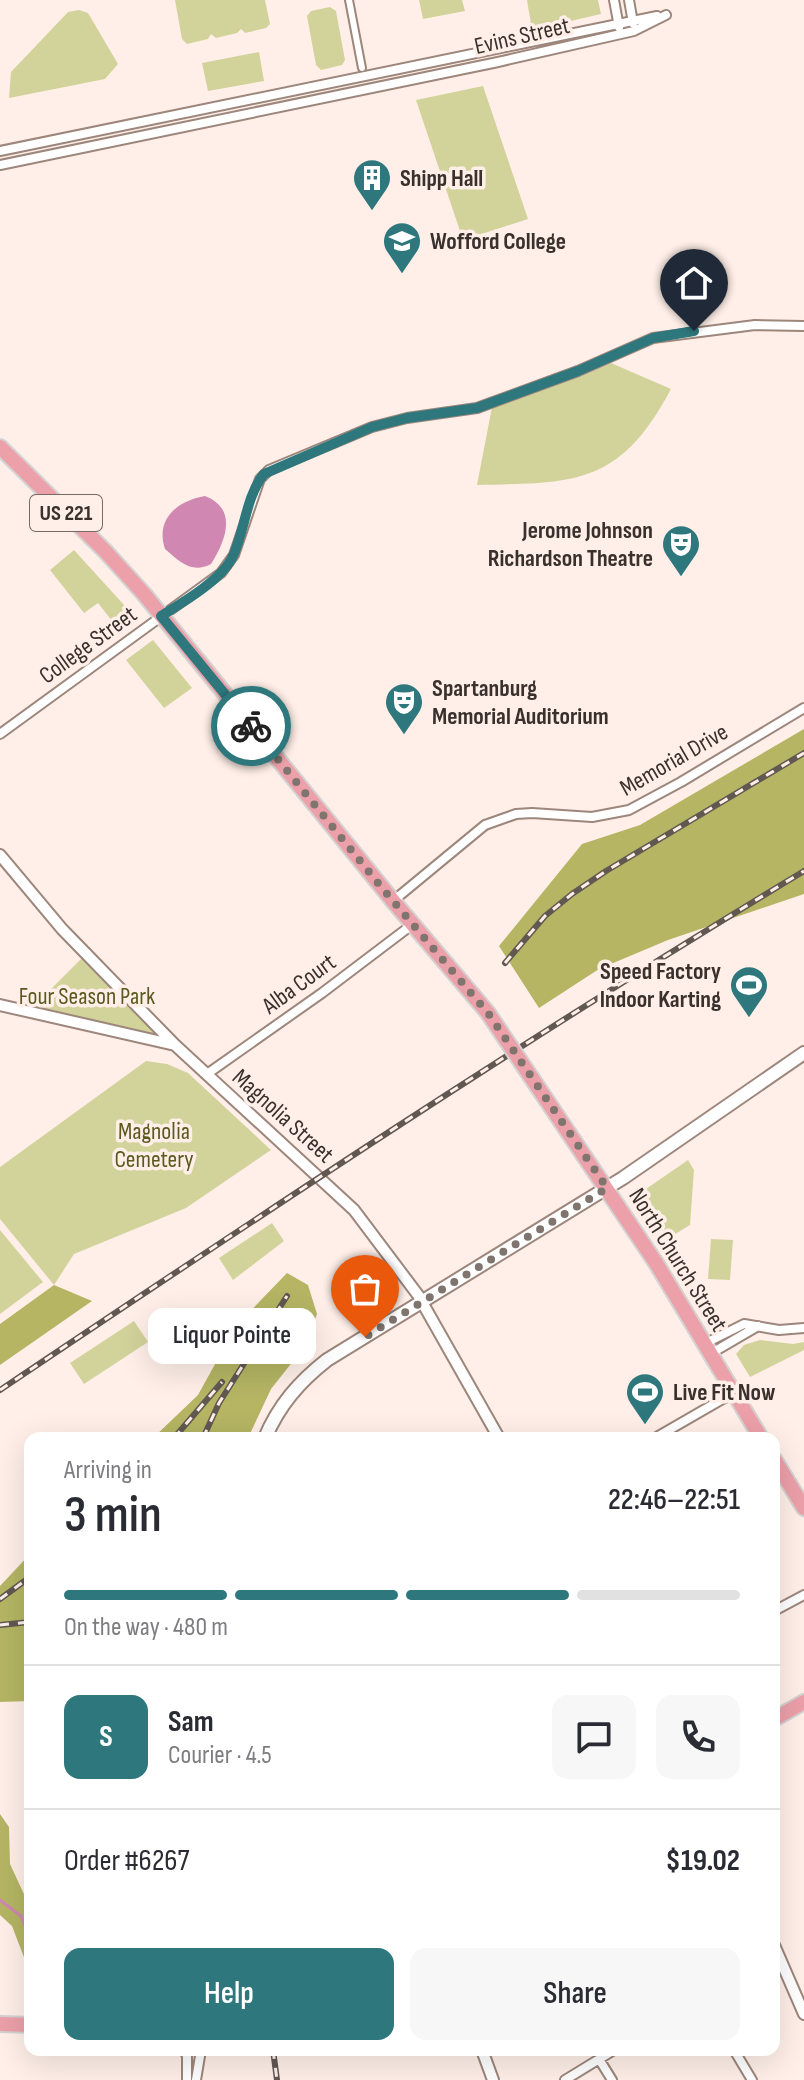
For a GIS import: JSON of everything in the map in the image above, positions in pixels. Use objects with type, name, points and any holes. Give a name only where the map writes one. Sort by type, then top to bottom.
[{"type":"main road","name":"North Church Street","points":[[0,447],[125,572],[488,1013],[607,1188],[757,1432]]},
{"type":"main road","points":[[268,1432],[286,1399],[313,1371],[607,1188],[804,1053]]},
{"type":"main road","points":[[780,1469],[804,1508]]},
{"type":"main road","points":[[780,1716],[804,1702]]},
{"type":"main road","points":[[0,2024],[24,2025]]},
{"type":"street","points":[[349,0],[362,68]]},
{"type":"street","points":[[614,0],[622,34]]},
{"type":"street","points":[[629,0],[634,31]]},
{"type":"street","name":"Evins Street","points":[[1,149],[633,19],[666,15],[634,31],[485,65],[4,164]]},
{"type":"street","points":[[1,149],[4,164]]},
{"type":"street","name":"College Street","points":[[0,734],[226,568],[234,555],[260,479],[274,467],[372,427],[407,418],[477,408],[578,371],[653,338],[755,325],[804,326]]},
{"type":"street","name":"Memorial Drive","points":[[393,901],[485,825],[516,814],[592,817],[629,810],[804,708]]},
{"type":"street","name":"Magnolia Street","points":[[0,855],[62,929],[175,1045],[344,1199],[422,1301],[496,1432]]},
{"type":"street","name":"Alba Court","points":[[207,1074],[413,924]]},
{"type":"street","points":[[0,1005],[175,1045]]},
{"type":"street","points":[[707,1349],[744,1324],[779,1330],[804,1328]]},
{"type":"street","points":[[707,1349],[758,1326]]},
{"type":"street","points":[[665,1432],[733,1393]]},
{"type":"street","points":[[780,1608],[804,1595]]},
{"type":"street","points":[[780,1959],[804,2014]]},
{"type":"street","points":[[187,2056],[187,2080]]},
{"type":"street","points":[[196,2080],[200,2056]]},
{"type":"street","points":[[484,2056],[493,2080]]},
{"type":"street","points":[[565,2080],[604,2056]]},
{"type":"street","points":[[738,2056],[752,2080]]},
{"type":"street","points":[[599,2059],[612,2080]]},
{"type":"green space","points":[[175,0],[265,0],[270,24],[266,28],[245,33],[241,29],[237,33],[216,38],[211,34],[208,39],[187,44],[182,39]]},
{"type":"green space","points":[[419,0],[462,0],[465,11],[423,19]]},
{"type":"green space","points":[[527,0],[598,0],[601,14],[532,30]]},
{"type":"green space","points":[[330,7],[336,11],[345,60],[342,65],[321,70],[316,65],[307,16],[311,11]]},
{"type":"green space","points":[[79,10],[88,13],[118,64],[105,79],[9,98],[11,72],[68,12]]},
{"type":"green space","points":[[259,52],[264,81],[208,91],[202,63]]},
{"type":"green space","points":[[483,86],[528,219],[463,240],[416,100]]},
{"type":"green space","points":[[611,363],[671,389],[652,421],[633,444],[613,461],[592,472],[568,479],[477,485],[492,407]]},
{"type":"green space","points":[[74,550],[135,617],[119,630],[98,603],[84,613],[50,570]]},
{"type":"green space","points":[[153,640],[192,688],[164,708],[126,660]]},
{"type":"green space","name":"Four Season Park","points":[[86,954],[175,1045],[28,1012]]},
{"type":"green space","name":"Magnolia Cemetery","points":[[146,1061],[167,1064],[188,1073],[271,1150],[186,1208],[74,1254],[54,1285],[0,1219],[0,1167]]},
{"type":"green space","points":[[688,1160],[694,1170],[690,1225],[667,1239],[643,1198],[646,1189]]},
{"type":"green space","points":[[272,1223],[284,1241],[233,1280],[219,1258]]},
{"type":"green space","points":[[0,1230],[43,1282],[0,1314]]},
{"type":"green space","points":[[711,1239],[733,1240],[730,1280],[708,1279]]},
{"type":"green space","points":[[134,1321],[148,1342],[84,1384],[70,1363]]},
{"type":"green space","points":[[760,1340],[793,1344],[804,1342],[804,1350],[750,1377],[736,1354],[744,1345]]},
{"type":"shaded area","points":[[205,496],[222,509],[226,526],[211,564],[198,568],[181,562],[165,549],[163,529],[177,507]]},
{"type":"shaded area","points":[[804,729],[804,894],[668,940],[599,969],[539,1008],[499,946],[582,844],[640,825]]},
{"type":"shaded area","points":[[287,1273],[308,1285],[317,1314],[305,1346],[271,1389],[251,1432],[159,1432],[198,1395],[236,1326]]},
{"type":"shaded area","points":[[54,1285],[92,1301],[0,1365],[0,1324]]},
{"type":"shaded area","points":[[24,1560],[24,1701],[0,1702],[0,1586]]},
{"type":"shaded area","points":[[0,1814],[9,1827],[10,1864],[24,1894],[24,1957],[12,1926],[0,1915]]},
{"type":"waterway","points":[[0,1900],[21,1916],[24,1923]]},
{"type":"railway","points":[[505,963],[545,916],[572,894],[804,753]]},
{"type":"railway","points":[[0,1390],[399,1126],[804,871]]},
{"type":"railway","points":[[206,1432],[219,1403],[287,1296]]},
{"type":"railway","points":[[179,1432],[222,1382]]},
{"type":"railway","points":[[0,1599],[24,1581]]},
{"type":"railway","points":[[0,1625],[24,1623]]},
{"type":"railway","points":[[274,2056],[277,2080]]},
{"type":"way so far","points":[[251,726],[488,1013],[607,1188],[365,1337]]},
{"type":"place","name":"Shipp Hall","points":[[372,212]]},
{"type":"place","name":"Wofford College","points":[[402,275]]},
{"type":"place","name":"Jerome Johnson Richardson Theatre","points":[[681,578]]},
{"type":"place","name":"Spartanburg Memorial Auditorium","points":[[404,736]]},
{"type":"place","name":"Speed Factory Indoor Karting","points":[[749,1019]]},
{"type":"place","name":"Liquor Pointe","points":[[365,1337]]},
{"type":"place","name":"Live Fit Now","points":[[645,1426]]},
{"type":"route","points":[[251,726],[161,616],[226,568],[234,555],[252,497],[264,474],[274,467],[372,427],[407,418],[477,408],[578,371],[653,338],[694,331]]}]
